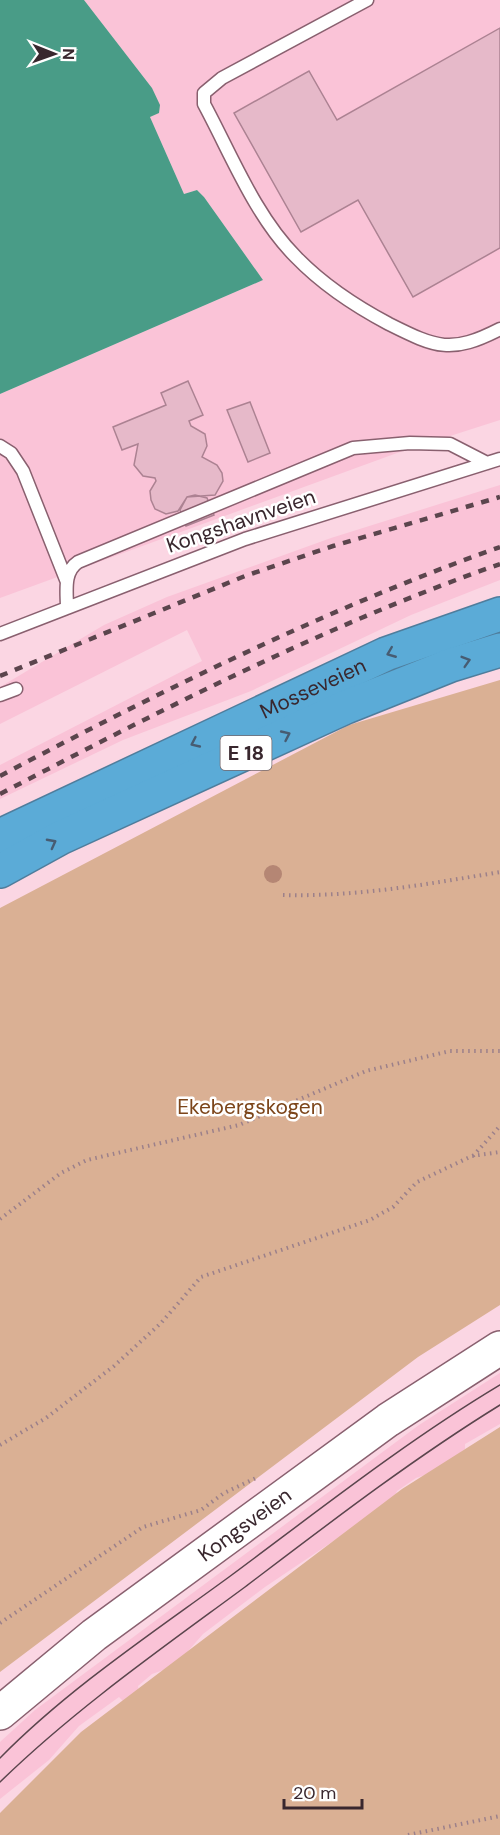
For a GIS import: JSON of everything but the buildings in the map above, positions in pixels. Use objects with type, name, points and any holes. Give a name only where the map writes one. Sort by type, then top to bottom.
[{"type":"highway","name":"Mosseveien","points":[[0,836],[386,654],[495,614]]},
{"type":"highway","name":"Mosseveien","points":[[0,871],[60,838],[346,707],[451,665],[499,651]]},
{"type":"main road","name":"Kongsveien","points":[[0,1713],[94,1635],[388,1420],[500,1348]]},
{"type":"lane","points":[[367,0],[222,78],[204,93],[204,104],[259,205],[282,240],[295,257],[356,307],[416,338],[435,344],[463,346],[500,329]]},
{"type":"lane","points":[[66,582],[71,569],[78,562],[353,448],[410,443],[450,444],[487,463]]},
{"type":"lane","points":[[0,446],[11,453],[23,471],[66,582],[67,608]]},
{"type":"lane","name":"Kongshavnveien","points":[[0,634],[245,539],[500,459]]},
{"type":"lane","points":[[0,695],[16,689]]},
{"type":"path","points":[[283,895],[326,896],[399,889],[500,872]]},
{"type":"path","points":[[0,1219],[61,1173],[87,1160],[239,1125],[366,1071],[450,1051],[500,1051]]},
{"type":"path","points":[[472,1156],[500,1126]]},
{"type":"path","points":[[0,1445],[46,1418],[114,1366],[161,1323],[201,1277],[370,1220],[393,1207],[417,1182],[472,1156],[500,1152]]},
{"type":"path","points":[[0,1623],[143,1527],[201,1510],[224,1493]]},
{"type":"path","points":[[408,1835],[500,1816]]},
{"type":"shaded area","points":[[0,0],[84,0],[152,88],[160,105],[159,113],[150,117],[184,194],[197,190],[204,197],[263,280],[0,394]]},
{"type":"shaded area","points":[[84,0],[500,0],[500,420],[397,453],[0,598],[0,394],[263,280],[204,197],[197,190],[184,194],[150,117],[158,113],[152,88]]},
{"type":"shaded area","points":[[500,485],[500,580],[411,615],[251,691],[123,740],[0,799],[0,765],[202,661],[187,630],[0,724],[0,687],[104,625],[167,597],[331,538]]},
{"type":"shaded area","points":[[500,1373],[500,1424],[465,1444],[465,1449],[434,1472],[416,1478],[397,1491],[393,1500],[378,1511],[265,1587],[203,1634],[175,1666],[152,1674],[138,1686],[139,1693],[124,1702],[119,1697],[79,1726],[49,1760],[0,1799],[0,1742],[35,1710],[419,1425]]},
{"type":"green space","name":"Ekebergskogen","points":[[500,680],[500,1305],[418,1357],[0,1672],[0,908],[349,725]]},
{"type":"green space","points":[[500,1427],[500,1835],[0,1835],[0,1813],[81,1732],[402,1489]]},
{"type":"tram line","points":[[0,1758],[82,1685],[111,1663],[396,1453],[500,1385]]},
{"type":"tram line","points":[[0,1782],[58,1729],[150,1657],[370,1493],[500,1405]]},
{"type":"railway","points":[[0,676],[245,576],[333,546],[500,497]]},
{"type":"railway","points":[[0,776],[246,652],[371,597],[500,547]]},
{"type":"railway","points":[[0,794],[184,700],[308,641],[435,588],[500,564]]}]
